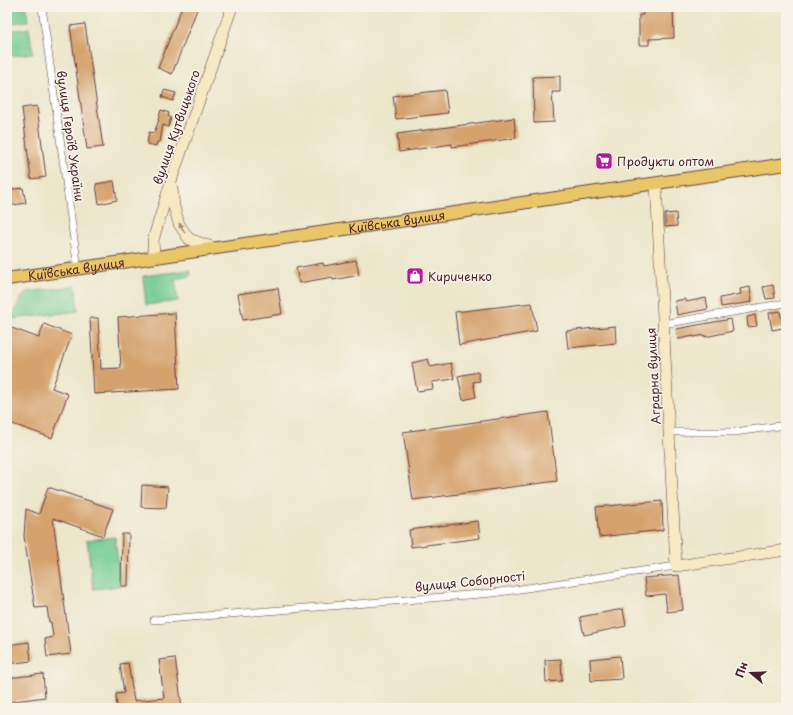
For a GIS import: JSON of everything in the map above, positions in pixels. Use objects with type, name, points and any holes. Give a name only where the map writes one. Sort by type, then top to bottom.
[{"type":"main road","name":"Київська вулиця","points":[[7,278],[78,269],[786,164]]},
{"type":"street","name":"вулиця Героїв України","points":[[42,7],[78,269]]},
{"type":"street","name":"вулиця Кутвицького","points":[[154,257],[153,240],[173,175],[232,7]]},
{"type":"street","points":[[173,175],[172,193],[174,207],[180,224],[189,239],[214,248]]},
{"type":"street","name":"Аграрна вулиця","points":[[656,184],[676,566]]},
{"type":"street","points":[[663,324],[786,303]]},
{"type":"street","points":[[668,432],[735,432],[786,425]]},
{"type":"street","name":"вулиця Соборності","points":[[154,620],[493,593],[786,550]]},
{"type":"green space","points":[[7,7],[26,7],[28,21],[7,24]]},
{"type":"green space","points":[[29,28],[33,53],[12,56],[8,31]]},
{"type":"green space","points":[[190,270],[190,276],[175,279],[178,301],[146,305],[143,276]]},
{"type":"green space","points":[[76,286],[78,311],[12,319],[20,300],[27,292]]},
{"type":"green space","points":[[115,537],[121,586],[93,589],[87,540]]},
{"type":"building","points":[[182,7],[198,7],[172,74],[158,68]]},
{"type":"building","points":[[643,7],[673,7],[674,38],[649,39],[649,45],[639,45],[639,15],[643,15]]},
{"type":"building","points":[[85,24],[103,147],[87,149],[70,26]]},
{"type":"building","points":[[560,76],[560,92],[552,92],[554,122],[534,123],[533,77]]},
{"type":"building","points":[[164,90],[176,93],[173,101],[162,97]]},
{"type":"building","points":[[445,90],[448,113],[396,119],[393,96]]},
{"type":"building","points":[[37,106],[46,177],[31,179],[22,108]]},
{"type":"building","points":[[161,110],[169,113],[168,116],[171,118],[168,127],[163,125],[160,142],[157,142],[156,146],[147,144],[149,132],[154,133]]},
{"type":"building","points":[[514,118],[516,138],[452,147],[452,144],[399,152],[397,134]]},
{"type":"building","points":[[114,181],[117,200],[99,204],[96,184]]},
{"type":"building","points":[[23,188],[26,203],[7,206],[7,190]]},
{"type":"building","points":[[676,213],[677,226],[665,227],[665,214]]},
{"type":"building","points":[[356,260],[359,275],[333,280],[333,277],[299,283],[296,268],[323,263],[324,266]]},
{"type":"building","points":[[773,285],[775,298],[766,299],[763,287]]},
{"type":"building","points":[[750,287],[752,302],[721,307],[720,298],[741,294],[740,289]]},
{"type":"building","points":[[278,288],[282,314],[243,320],[238,294]]},
{"type":"building","points":[[706,298],[708,309],[677,315],[675,301],[686,299],[686,302]]},
{"type":"building","points":[[532,303],[537,331],[459,345],[455,312]]},
{"type":"building","points":[[780,311],[783,328],[772,330],[769,313]]},
{"type":"building","points":[[175,313],[179,389],[94,394],[90,318],[98,318],[101,369],[121,368],[118,317]]},
{"type":"building","points":[[755,315],[757,326],[748,327],[747,317]]},
{"type":"building","points":[[731,319],[733,331],[705,337],[705,335],[678,339],[676,329]]},
{"type":"building","points":[[44,324],[72,335],[52,388],[68,394],[52,438],[7,422],[7,332],[9,327],[39,338]]},
{"type":"building","points":[[615,326],[616,343],[568,348],[566,331]]},
{"type":"building","points":[[428,359],[430,367],[451,363],[454,379],[432,382],[433,389],[417,391],[412,363]]},
{"type":"building","points":[[478,372],[480,381],[473,382],[476,397],[463,400],[458,376]]},
{"type":"building","points":[[548,412],[557,481],[413,500],[403,432]]},
{"type":"building","points":[[142,485],[168,487],[166,508],[141,507]]},
{"type":"building","points":[[48,487],[113,509],[103,536],[53,518],[71,654],[47,657],[45,639],[53,637],[51,622],[49,622],[47,607],[35,608],[24,536],[26,509],[39,514]]},
{"type":"building","points":[[662,501],[663,530],[599,537],[596,507]]},
{"type":"building","points":[[478,521],[480,538],[411,547],[409,530]]},
{"type":"building","points":[[122,534],[129,534],[128,586],[121,586]]},
{"type":"building","points":[[679,575],[683,610],[667,612],[665,594],[646,596],[644,578]]},
{"type":"building","points":[[623,609],[626,626],[584,635],[580,617]]},
{"type":"building","points":[[29,642],[31,661],[7,664],[7,645]]},
{"type":"building","points":[[620,656],[622,679],[591,681],[590,659]]},
{"type":"building","points":[[175,658],[182,707],[117,708],[116,694],[124,693],[120,664],[128,663],[134,701],[164,698],[159,660]]},
{"type":"building","points":[[561,659],[562,681],[546,682],[545,660]]},
{"type":"building","points":[[43,674],[45,697],[7,702],[7,678]]},
{"type":"place","name":"Продукти оптом","points":[[604,161]]},
{"type":"place","name":"Кириченко","points":[[415,276]]}]
